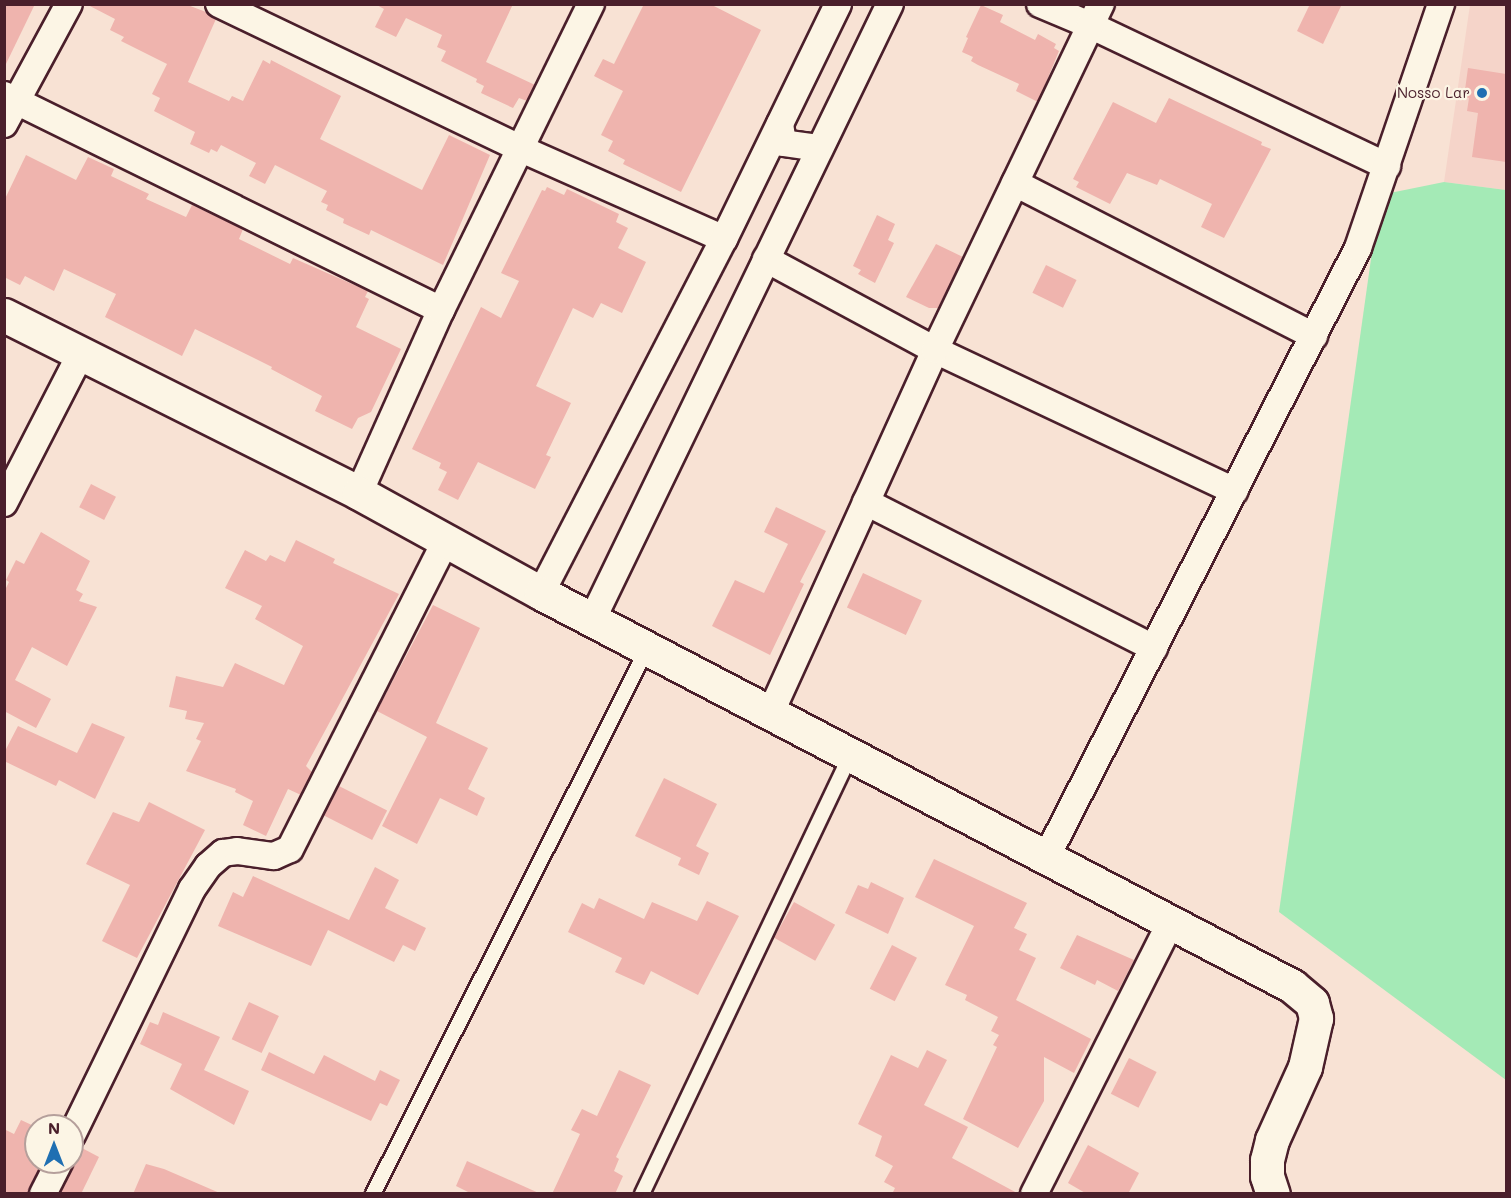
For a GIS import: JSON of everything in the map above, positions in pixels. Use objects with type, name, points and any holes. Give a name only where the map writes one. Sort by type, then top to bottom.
[{"type":"street","points":[[69,4],[8,107],[441,310]]},
{"type":"street","points":[[219,4],[521,149],[724,239]]},
{"type":"street","points":[[359,493],[441,310],[591,4]]},
{"type":"street","points":[[541,593],[724,239],[838,4]]},
{"type":"street","points":[[593,618],[890,4]]},
{"type":"street","points":[[1040,4],[1095,15],[1387,166]]},
{"type":"street","points":[[1046,858],[1359,248],[1441,4]]},
{"type":"street","points":[[771,712],[935,350],[1095,15]]},
{"type":"street","points":[[780,124],[783,143],[820,148]]},
{"type":"street","points":[[1015,183],[1314,336]]},
{"type":"street","points":[[766,259],[935,350],[1235,491]]},
{"type":"street","points":[[4,315],[359,493],[541,593],[593,618],[1170,924],[1292,986],[1312,1003],[1316,1018],[1305,1067],[1272,1140],[1267,1161],[1267,1176],[1274,1194]]},
{"type":"street","points":[[4,503],[81,353]]},
{"type":"street","points":[[866,502],[1154,648]]},
{"type":"street","points":[[82,1114],[192,889],[208,866],[224,853],[237,851],[274,856],[290,849],[446,540]]},
{"type":"street","points":[[1034,1194],[1170,924]]},
{"type":"street","points":[[43,1194],[52,1174]]},
{"type":"lane","points":[[373,1194],[648,647]]},
{"type":"lane","points":[[642,1194],[850,754]]},
{"type":"shaded area","name":"Nosso Lar","points":[[1470,5],[1506,5],[1506,190],[1444,182]]},
{"type":"green space","points":[[1444,182],[1506,190],[1506,1080],[1279,912],[1380,195]]},
{"type":"building","points":[[4,4],[35,4],[4,68]]},
{"type":"building","points":[[86,4],[185,4],[206,12],[216,19],[188,82],[229,101],[232,96],[243,101],[263,60],[270,64],[271,60],[341,96],[320,139],[422,190],[449,135],[490,155],[443,265],[371,230],[369,235],[343,223],[344,219],[326,210],[328,205],[321,202],[327,191],[275,165],[265,184],[249,176],[256,163],[221,145],[217,152],[211,149],[209,153],[190,144],[195,132],[154,111],[160,98],[152,94],[167,64],[121,41],[124,37],[110,30],[115,19]]},
{"type":"building","points":[[375,4],[513,4],[486,62],[535,85],[527,101],[519,98],[513,108],[481,93],[484,86],[476,82],[477,79],[441,61],[446,51],[437,47],[442,35],[406,18],[396,37],[375,27],[384,9]]},
{"type":"building","points":[[644,4],[710,4],[761,30],[681,192],[623,164],[625,160],[608,151],[613,141],[601,135],[623,91],[594,76],[603,59],[614,64]]},
{"type":"building","points":[[1310,4],[1342,4],[1323,44],[1297,31]]},
{"type":"building","points":[[981,5],[1003,15],[1000,22],[1035,40],[1038,34],[1056,44],[1054,48],[1059,51],[1038,102],[1016,91],[1019,84],[978,65],[971,61],[973,57],[962,52],[968,38],[966,37]]},
{"type":"building","points":[[1468,68],[1506,74],[1506,162],[1472,157],[1478,113],[1467,111],[1469,98],[1464,97]]},
{"type":"building","points":[[1169,98],[1262,142],[1261,145],[1271,149],[1224,238],[1201,227],[1212,204],[1160,179],[1157,185],[1127,173],[1110,204],[1076,187],[1079,182],[1073,179],[1113,102],[1156,123]]},
{"type":"building","points":[[26,155],[76,180],[88,157],[114,169],[111,176],[149,194],[146,199],[186,217],[192,205],[243,229],[239,239],[290,264],[293,258],[368,291],[365,297],[369,299],[356,327],[401,349],[371,412],[358,418],[352,429],[315,411],[322,396],[271,369],[272,367],[195,329],[182,356],[105,317],[116,294],[64,269],[54,291],[25,276],[20,285],[4,277],[4,201]]},
{"type":"building","points":[[547,187],[564,195],[567,189],[619,214],[616,222],[628,228],[618,248],[646,262],[622,313],[601,303],[593,318],[573,308],[536,386],[571,403],[546,455],[551,457],[535,489],[478,462],[458,500],[438,490],[447,472],[439,468],[441,463],[412,449],[481,307],[501,318],[519,281],[501,273],[542,190],[545,191]]},
{"type":"building","points":[[877,215],[895,224],[888,240],[894,243],[875,283],[858,274],[861,270],[853,266]]},
{"type":"building","points":[[936,244],[963,257],[938,308],[929,308],[906,297]]},
{"type":"building","points":[[1046,265],[1077,280],[1063,308],[1032,293]]},
{"type":"building","points":[[91,484],[116,497],[104,520],[79,507]]},
{"type":"building","points":[[776,507],[826,531],[800,582],[804,584],[770,655],[712,626],[735,580],[764,593],[788,544],[764,532]]},
{"type":"building","points":[[41,532],[90,561],[76,590],[83,594],[79,601],[97,607],[67,666],[32,647],[15,680],[51,699],[36,728],[4,711],[4,592],[9,582],[6,580],[16,560],[24,564]]},
{"type":"building","points":[[296,540],[335,559],[333,563],[399,594],[306,766],[312,772],[301,795],[288,789],[266,836],[243,825],[253,801],[235,792],[236,789],[186,771],[201,741],[196,739],[204,723],[185,719],[187,711],[169,707],[176,676],[223,687],[235,663],[284,685],[303,646],[255,619],[262,606],[225,588],[245,550],[266,561],[270,555],[285,562]]},
{"type":"building","points":[[863,573],[922,600],[906,635],[847,607]]},
{"type":"building","points":[[433,605],[480,628],[436,723],[488,748],[468,789],[485,798],[477,816],[440,798],[417,844],[382,826],[427,737],[377,711]]},
{"type":"building","points":[[92,723],[125,737],[95,799],[59,780],[56,786],[4,761],[4,753],[18,726],[77,753]]},
{"type":"building","points":[[664,778],[717,804],[696,846],[709,853],[699,875],[678,865],[681,858],[635,836]]},
{"type":"building","points":[[339,786],[387,811],[372,840],[324,815]]},
{"type":"building","points":[[149,802],[205,830],[137,958],[102,941],[130,885],[86,864],[113,812],[139,822]]},
{"type":"building","points":[[934,859],[1027,903],[1014,928],[1027,934],[1019,950],[1036,958],[1016,1000],[1091,1039],[1074,1073],[1044,1057],[1044,1101],[1018,1148],[963,1119],[997,1047],[993,1045],[999,1035],[991,1031],[998,1017],[965,1000],[967,995],[945,985],[974,926],[915,897]]},
{"type":"building","points":[[375,867],[399,880],[385,908],[426,928],[415,951],[403,945],[394,962],[328,930],[311,966],[218,926],[233,892],[243,897],[253,876],[349,920]]},
{"type":"building","points":[[871,882],[904,898],[888,934],[845,913],[858,885],[868,889]]},
{"type":"building","points":[[599,898],[644,919],[652,902],[697,921],[707,901],[739,916],[698,995],[651,971],[644,985],[615,972],[622,958],[568,932],[582,903],[594,909]]},
{"type":"building","points":[[794,902],[835,925],[815,961],[774,938]]},
{"type":"building","points":[[1077,935],[1134,960],[1118,991],[1097,980],[1095,985],[1060,968]]},
{"type":"building","points":[[892,945],[917,958],[895,1001],[870,989]]},
{"type":"building","points":[[249,1002],[279,1016],[262,1053],[232,1039]]},
{"type":"building","points":[[163,1012],[220,1037],[204,1070],[249,1091],[234,1125],[170,1089],[182,1064],[140,1044],[150,1022],[158,1025]]},
{"type":"building","points":[[927,1050],[947,1060],[924,1105],[968,1127],[952,1158],[1019,1194],[892,1194],[895,1188],[884,1182],[893,1166],[875,1156],[882,1136],[858,1124],[891,1055],[918,1068]]},
{"type":"building","points":[[269,1052],[314,1074],[324,1055],[375,1081],[380,1070],[400,1080],[387,1106],[380,1103],[371,1121],[261,1070]]},
{"type":"building","points":[[1129,1058],[1157,1072],[1138,1108],[1111,1094]]},
{"type":"building","points":[[619,1070],[651,1085],[616,1157],[619,1159],[614,1171],[623,1176],[615,1194],[552,1194],[580,1134],[571,1130],[582,1109],[597,1116]]},
{"type":"building","points":[[21,1120],[24,1121],[24,1174],[37,1174],[28,1194],[4,1194],[4,1129],[14,1134]]},
{"type":"building","points":[[1088,1145],[1139,1173],[1128,1194],[1087,1194],[1068,1183]]},
{"type":"building","points":[[84,1149],[99,1157],[81,1194],[60,1194],[69,1174],[84,1174]]},
{"type":"building","points":[[467,1161],[541,1194],[472,1194],[456,1186]]},
{"type":"building","points":[[146,1164],[164,1169],[222,1194],[133,1194]]},
{"type":"place","name":"Nosso Lar","points":[[1482,93]]}]
